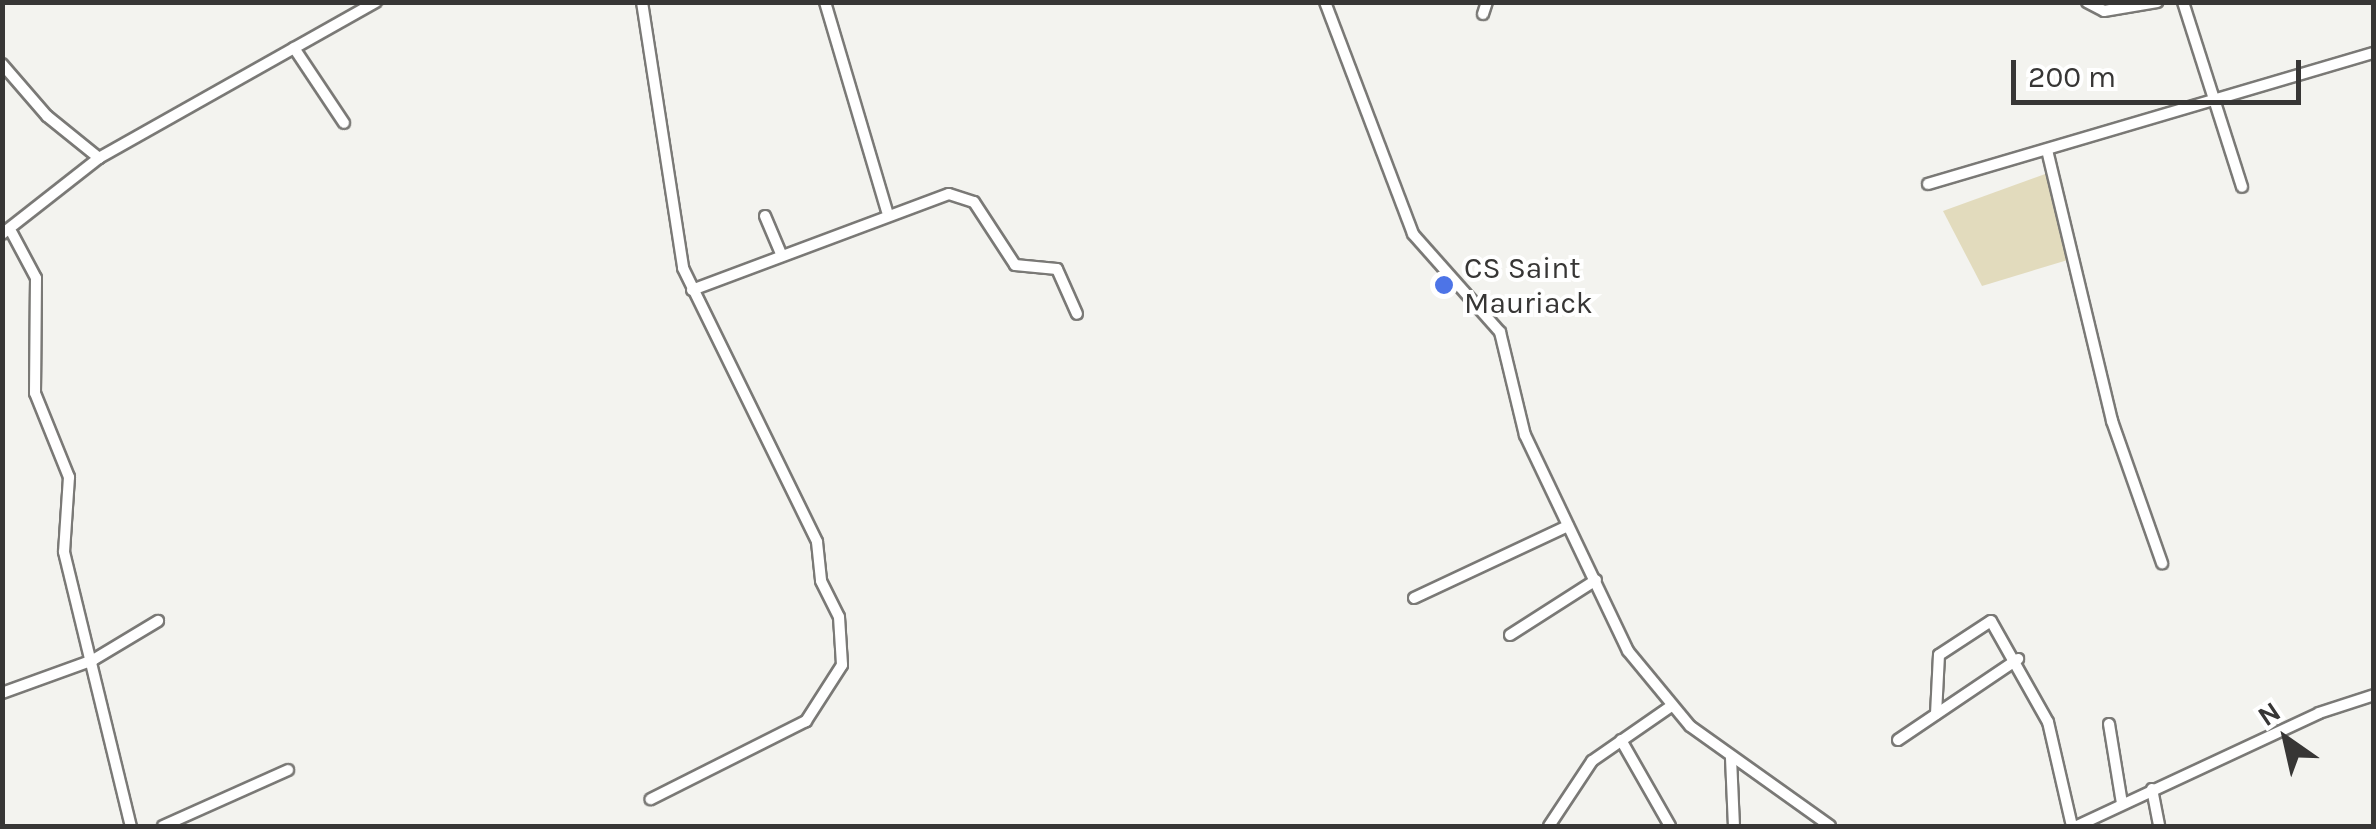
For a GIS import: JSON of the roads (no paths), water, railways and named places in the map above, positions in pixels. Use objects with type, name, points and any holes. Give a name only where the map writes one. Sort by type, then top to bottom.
[{"type":"street","points":[[131,826],[93,660],[79,632],[64,552],[69,477],[35,394],[36,278],[5,233],[99,158],[376,2]]},
{"type":"street","points":[[642,2],[692,290],[817,542],[821,581],[839,617],[842,666],[806,721],[651,798]]},
{"type":"street","points":[[825,2],[887,211]]},
{"type":"street","points":[[1325,2],[1422,250],[1500,332],[1525,434],[1628,651],[1670,706],[1731,758],[1830,826]]},
{"type":"street","points":[[2086,2],[2104,11],[2157,2]]},
{"type":"street","points":[[2184,2],[2242,187]]},
{"type":"street","points":[[294,48],[344,123]]},
{"type":"street","points":[[1928,184],[2047,150],[2211,95],[2374,53]]},
{"type":"street","points":[[2,64],[47,116],[99,158]]},
{"type":"street","points":[[2047,150],[2112,420],[2162,563]]},
{"type":"street","points":[[692,290],[887,211],[942,194],[968,199],[1015,265],[1057,269],[1077,314]]},
{"type":"street","points":[[765,216],[782,256]]},
{"type":"street","points":[[1414,598],[1568,526]]},
{"type":"street","points":[[1510,635],[1596,580]]},
{"type":"street","points":[[2,693],[93,660],[158,620]]},
{"type":"street","points":[[1936,714],[1936,661],[1966,630],[1991,620],[2018,659],[2048,722],[2074,826],[2374,695]]},
{"type":"street","points":[[1898,740],[2018,659]]},
{"type":"street","points":[[1549,826],[1584,769],[1670,706]]},
{"type":"street","points":[[2109,724],[2122,803]]},
{"type":"street","points":[[1622,740],[1670,826]]},
{"type":"street","points":[[1731,758],[1734,826]]},
{"type":"street","points":[[163,826],[288,770]]},
{"type":"street","points":[[2152,789],[2158,826]]},
{"type":"place","name":"CS Saint Mauriack","points":[[1444,285]]}]
